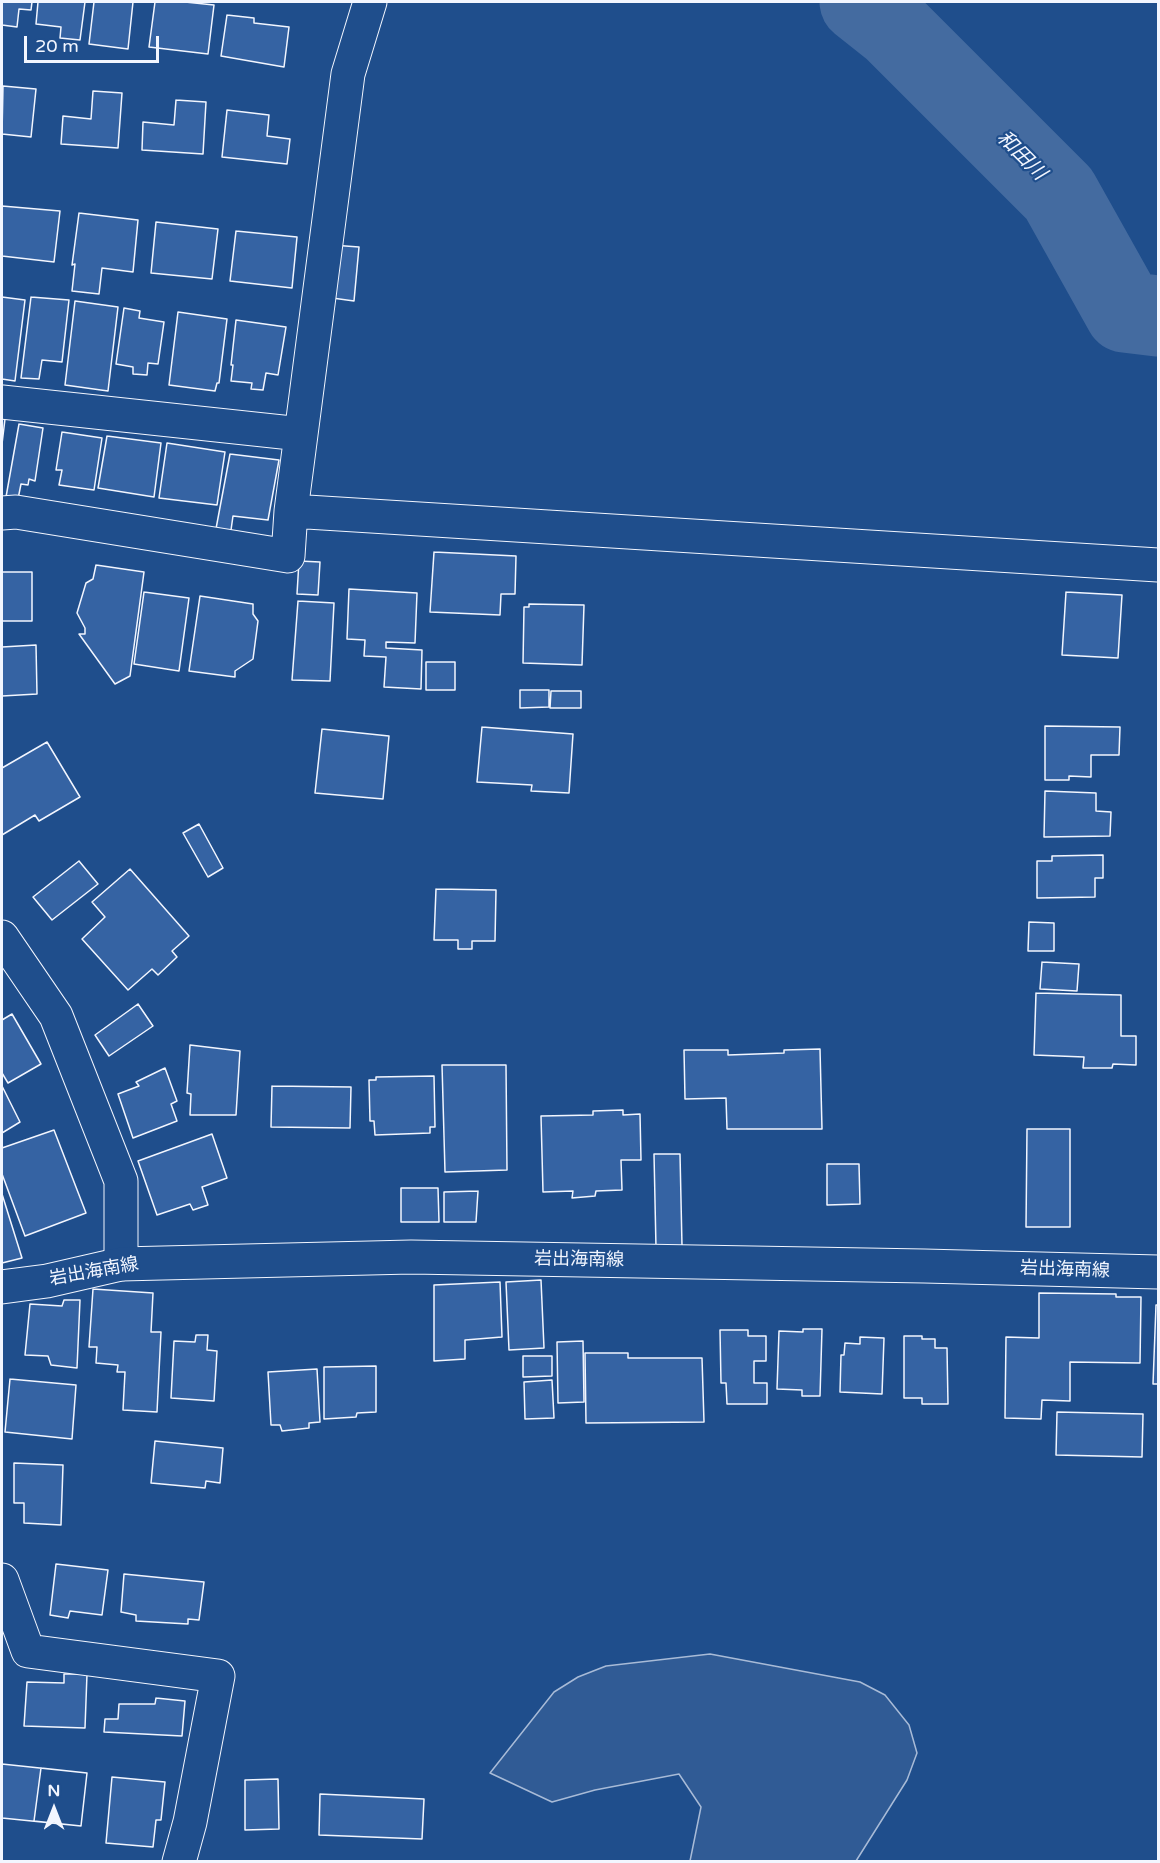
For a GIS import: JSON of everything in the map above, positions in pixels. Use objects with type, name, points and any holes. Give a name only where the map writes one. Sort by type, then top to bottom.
[{"type":"street","points":[[2,513],[16,512],[288,556],[300,434],[348,74],[370,2]]},
{"type":"street","points":[[2,402],[300,434]]},
{"type":"street","points":[[291,512],[1158,565]]},
{"type":"street","points":[[2,937],[56,1016],[122,1180],[122,1264]]},
{"type":"street","name":"岩出海南線","points":[[2,1287],[47,1281],[122,1264],[411,1257],[1158,1272]]},
{"type":"street","points":[[2,1580],[28,1651],[218,1676],[190,1822],[179,1862]]},
{"type":"shaded area","points":[[710,1654],[860,1682],[885,1695],[909,1725],[917,1753],[907,1780],[856,1861],[690,1861],[701,1807],[679,1774],[595,1790],[552,1802],[490,1773],[554,1692],[578,1677],[606,1666]]},
{"type":"building","points":[[2,2],[32,2],[31,10],[19,9],[17,27],[2,25]]},
{"type":"building","points":[[38,2],[85,2],[80,40],[60,38],[61,27],[36,24]]},
{"type":"building","points":[[94,2],[133,2],[128,49],[89,44]]},
{"type":"building","points":[[155,2],[214,5],[208,54],[149,47]]},
{"type":"building","points":[[227,15],[254,18],[254,23],[289,27],[284,67],[221,56]]},
{"type":"building","points":[[3,86],[36,89],[31,137],[2,134]]},
{"type":"building","points":[[93,91],[122,93],[118,148],[61,144],[63,116],[91,119]]},
{"type":"building","points":[[176,100],[206,102],[203,154],[142,150],[143,122],[174,125]]},
{"type":"building","points":[[227,110],[269,115],[267,136],[290,139],[287,164],[222,157]]},
{"type":"building","points":[[2,206],[60,211],[54,262],[2,256]]},
{"type":"building","points":[[79,213],[138,220],[133,272],[102,268],[99,294],[72,291],[75,264],[72,265]]},
{"type":"building","points":[[156,222],[218,229],[212,279],[151,273]]},
{"type":"building","points":[[236,231],[297,237],[292,288],[230,281]]},
{"type":"building","points":[[332,245],[359,247],[354,301],[325,297]]},
{"type":"building","points":[[2,297],[25,300],[15,381],[2,379]]},
{"type":"building","points":[[31,297],[69,300],[62,362],[42,360],[39,379],[21,378]]},
{"type":"building","points":[[75,301],[118,307],[108,391],[65,385]]},
{"type":"building","points":[[124,308],[140,311],[139,318],[164,322],[158,364],[148,363],[147,375],[133,374],[133,367],[116,364]]},
{"type":"building","points":[[178,312],[227,319],[219,383],[215,391],[169,385]]},
{"type":"building","points":[[236,320],[286,327],[278,375],[266,373],[263,390],[251,389],[252,383],[231,381]]},
{"type":"building","points":[[2,418],[5,419],[2,444]]},
{"type":"building","points":[[19,424],[43,428],[35,481],[29,479],[28,485],[21,484],[18,499],[6,497]]},
{"type":"building","points":[[62,432],[102,438],[94,490],[59,485],[62,470],[56,470]]},
{"type":"building","points":[[107,436],[161,443],[154,497],[98,488]]},
{"type":"building","points":[[167,443],[225,452],[217,505],[159,498]]},
{"type":"building","points":[[230,454],[279,460],[268,520],[233,516],[230,537],[215,534]]},
{"type":"building","points":[[434,552],[516,556],[515,594],[501,594],[500,615],[430,612]]},
{"type":"building","points":[[299,561],[320,562],[318,595],[297,594]]},
{"type":"building","points":[[96,565],[144,572],[130,676],[115,684],[79,634],[85,634],[85,628],[77,613],[86,583],[93,579]]},
{"type":"building","points":[[2,572],[32,572],[32,621],[2,621]]},
{"type":"building","points":[[349,589],[417,593],[415,643],[386,642],[386,648],[422,650],[421,689],[384,687],[386,657],[364,656],[365,640],[347,639]]},
{"type":"building","points":[[144,592],[189,598],[179,671],[134,664]]},
{"type":"building","points":[[1066,592],[1122,595],[1118,658],[1062,655]]},
{"type":"building","points":[[200,596],[253,604],[253,614],[258,621],[253,659],[235,671],[235,677],[189,671]]},
{"type":"building","points":[[298,601],[334,603],[330,681],[292,680]]},
{"type":"building","points":[[529,604],[584,605],[582,665],[523,663],[524,607],[529,607]]},
{"type":"building","points":[[36,645],[37,694],[2,696],[2,647]]},
{"type":"building","points":[[426,662],[455,662],[455,690],[426,690]]},
{"type":"building","points":[[520,690],[549,690],[549,707],[520,708]]},
{"type":"building","points":[[551,691],[581,691],[581,708],[550,708]]},
{"type":"building","points":[[1045,726],[1120,727],[1119,755],[1091,755],[1091,777],[1069,776],[1069,780],[1045,780]]},
{"type":"building","points":[[482,727],[573,734],[569,793],[531,791],[532,785],[477,782]]},
{"type":"building","points":[[322,729],[389,736],[383,799],[315,793]]},
{"type":"building","points":[[47,742],[80,797],[39,821],[35,815],[2,835],[2,768]]},
{"type":"building","points":[[1045,791],[1096,793],[1096,811],[1111,812],[1110,836],[1044,837]]},
{"type":"building","points":[[199,824],[223,868],[208,877],[183,833]]},
{"type":"building","points":[[1103,855],[1103,878],[1095,878],[1095,897],[1037,898],[1037,861],[1052,861],[1052,856]]},
{"type":"building","points":[[79,861],[98,884],[52,920],[33,897]]},
{"type":"building","points":[[130,869],[189,936],[172,951],[177,957],[158,975],[152,969],[128,990],[82,939],[105,917],[92,902]]},
{"type":"building","points":[[436,889],[496,890],[495,941],[472,941],[472,949],[458,949],[458,940],[434,940]]},
{"type":"building","points":[[1029,922],[1054,923],[1054,951],[1028,951]]},
{"type":"building","points":[[1042,962],[1079,964],[1077,991],[1040,989]]},
{"type":"building","points":[[1036,993],[1121,995],[1121,1036],[1136,1036],[1136,1065],[1113,1064],[1112,1068],[1083,1068],[1084,1057],[1034,1055]]},
{"type":"building","points":[[138,1004],[153,1026],[109,1056],[95,1035]]},
{"type":"building","points":[[12,1014],[41,1064],[8,1083],[2,1073],[2,1020]]},
{"type":"building","points":[[190,1045],[240,1051],[236,1115],[190,1115],[191,1094],[187,1093]]},
{"type":"building","points":[[820,1049],[822,1129],[727,1129],[726,1098],[685,1099],[684,1050],[728,1050],[728,1055]]},
{"type":"building","points":[[442,1065],[506,1065],[507,1170],[445,1172]]},
{"type":"building","points":[[165,1068],[177,1101],[171,1104],[177,1121],[133,1138],[118,1094],[139,1086],[136,1082]]},
{"type":"building","points":[[434,1076],[435,1127],[430,1127],[430,1133],[375,1135],[374,1121],[370,1121],[369,1080],[376,1080],[376,1077]]},
{"type":"building","points":[[2,1086],[20,1122],[2,1133]]},
{"type":"building","points":[[272,1086],[351,1087],[350,1128],[271,1127]]},
{"type":"building","points":[[623,1110],[623,1115],[640,1114],[641,1160],[621,1160],[622,1190],[596,1191],[595,1196],[572,1198],[573,1191],[543,1192],[541,1116],[593,1115],[593,1111]]},
{"type":"building","points":[[1027,1129],[1070,1129],[1070,1227],[1026,1227]]},
{"type":"building","points":[[54,1130],[86,1213],[25,1236],[2,1174],[2,1148]]},
{"type":"building","points":[[212,1134],[227,1178],[202,1187],[208,1205],[193,1210],[190,1204],[157,1215],[138,1161]]},
{"type":"building","points":[[654,1154],[680,1154],[682,1246],[656,1248]]},
{"type":"building","points":[[827,1164],[859,1164],[860,1204],[827,1205]]},
{"type":"building","points":[[401,1188],[438,1188],[439,1222],[401,1222]]},
{"type":"building","points":[[478,1191],[476,1222],[444,1222],[444,1192]]},
{"type":"building","points":[[2,1194],[22,1258],[2,1263]]},
{"type":"building","points":[[541,1280],[544,1348],[509,1350],[506,1282]]},
{"type":"building","points":[[500,1282],[502,1337],[465,1340],[465,1359],[434,1361],[434,1285]]},
{"type":"building","points":[[93,1289],[153,1293],[151,1332],[161,1332],[157,1412],[123,1410],[125,1372],[117,1372],[118,1365],[96,1363],[97,1347],[89,1347]]},
{"type":"building","points":[[1039,1293],[1116,1294],[1116,1297],[1141,1297],[1140,1363],[1070,1362],[1070,1401],[1042,1400],[1041,1419],[1005,1418],[1006,1337],[1039,1338]]},
{"type":"building","points":[[64,1300],[80,1300],[77,1368],[51,1365],[48,1356],[25,1355],[30,1304],[62,1306]]},
{"type":"building","points":[[1156,1305],[1158,1305],[1158,1384],[1153,1384]]},
{"type":"building","points":[[803,1329],[822,1329],[820,1396],[802,1396],[802,1390],[777,1389],[779,1331],[803,1332]]},
{"type":"building","points":[[720,1330],[748,1330],[748,1336],[766,1336],[766,1361],[754,1361],[754,1383],[767,1383],[767,1404],[727,1404],[726,1383],[721,1383]]},
{"type":"building","points":[[196,1335],[208,1335],[207,1350],[217,1351],[214,1401],[171,1398],[174,1341],[195,1342]]},
{"type":"building","points":[[904,1336],[935,1339],[935,1348],[947,1348],[948,1404],[922,1404],[922,1398],[904,1398]]},
{"type":"building","points":[[860,1337],[884,1338],[882,1394],[840,1392],[841,1355],[844,1355],[845,1343],[860,1344]]},
{"type":"building","points":[[583,1341],[584,1402],[558,1403],[557,1342]]},
{"type":"building","points":[[585,1353],[628,1353],[628,1358],[702,1358],[704,1422],[586,1423]]},
{"type":"building","points":[[523,1356],[552,1356],[552,1376],[523,1377]]},
{"type":"building","points":[[376,1366],[376,1412],[357,1413],[356,1417],[324,1419],[324,1367]]},
{"type":"building","points":[[317,1369],[320,1422],[309,1423],[309,1428],[282,1431],[280,1425],[271,1425],[268,1372]]},
{"type":"building","points":[[10,1379],[76,1385],[72,1439],[5,1432]]},
{"type":"building","points":[[552,1380],[554,1418],[525,1419],[524,1382]]},
{"type":"building","points":[[1057,1412],[1143,1414],[1142,1457],[1056,1455]]},
{"type":"building","points":[[155,1441],[223,1448],[220,1483],[206,1481],[205,1488],[151,1483]]},
{"type":"building","points":[[14,1463],[63,1465],[61,1525],[24,1523],[24,1503],[14,1503]]},
{"type":"building","points":[[56,1564],[108,1570],[102,1615],[70,1611],[68,1618],[50,1615]]},
{"type":"building","points":[[124,1574],[204,1582],[199,1620],[188,1619],[188,1624],[136,1621],[136,1615],[121,1612]]},
{"type":"building","points":[[64,1674],[87,1674],[85,1728],[24,1726],[27,1682],[64,1683]]},
{"type":"building","points":[[156,1698],[185,1701],[182,1736],[104,1732],[105,1719],[118,1719],[119,1704],[155,1704]]},
{"type":"building","points":[[2,1764],[87,1773],[81,1826],[2,1818]]},
{"type":"building","points":[[41,1768],[87,1773],[81,1826],[34,1821]]},
{"type":"building","points":[[112,1777],[165,1782],[161,1820],[156,1820],[153,1847],[106,1843]]},
{"type":"building","points":[[278,1779],[279,1829],[245,1830],[245,1780]]},
{"type":"building","points":[[320,1794],[424,1799],[422,1839],[319,1835]]},
{"type":"waterway","name":"和田川","points":[[860,2],[894,29],[1059,194],[1125,312],[1158,316]]}]
